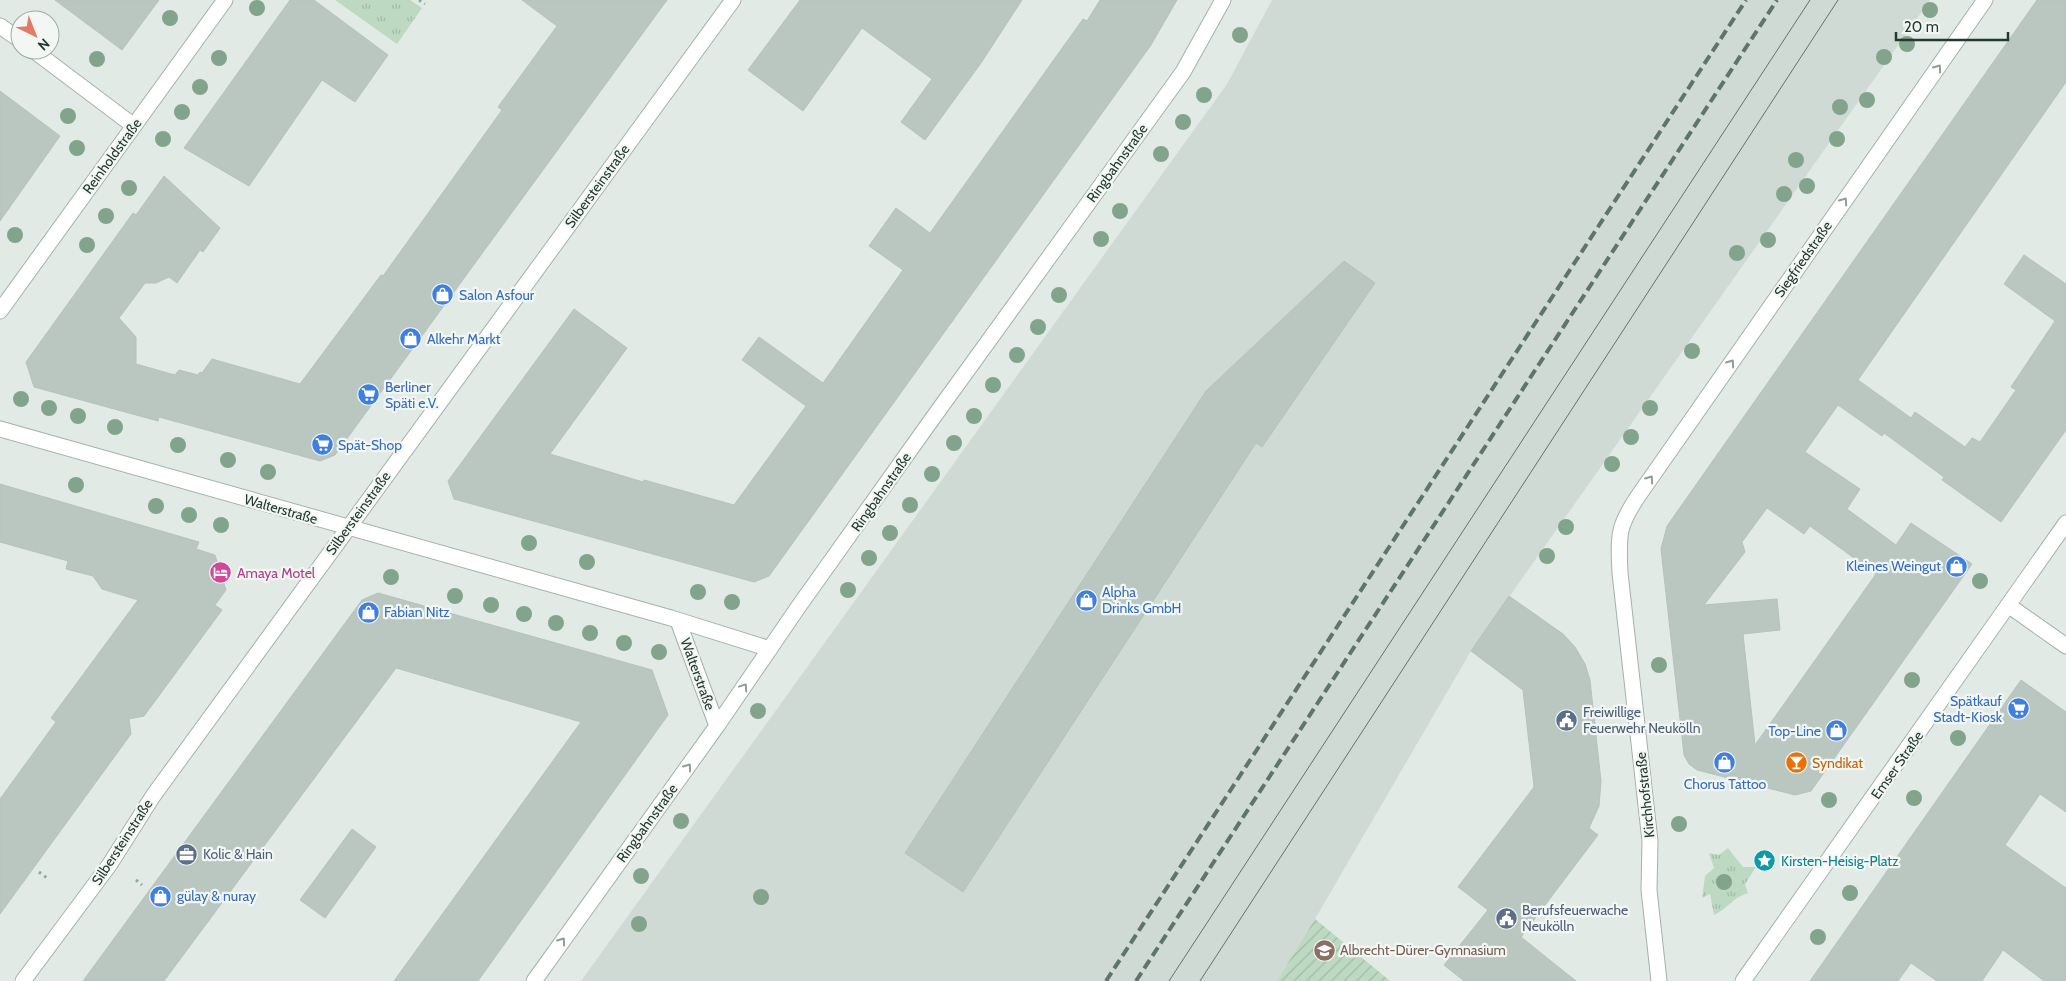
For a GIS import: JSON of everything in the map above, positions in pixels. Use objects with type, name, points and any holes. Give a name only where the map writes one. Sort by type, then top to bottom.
[{"type":"street","name":"Reinholdstraße","points":[[0,311],[225,0]]},
{"type":"street","name":"Silbersteinstraße","points":[[23,981],[110,864],[153,796],[732,0]]},
{"type":"street","name":"Ringbahnstraße","points":[[534,981],[1183,72],[1223,0]]},
{"type":"street","name":"Siegfriedstraße","points":[[1623,520],[1640,492],[1985,0]]},
{"type":"street","points":[[46,60],[134,126]]},
{"type":"street","name":"Walterstraße","points":[[0,429],[678,621],[770,649]]},
{"type":"street","name":"Kirchhofstraße","points":[[1623,520],[1618,537],[1620,573],[1650,841],[1650,890],[1659,981]]},
{"type":"street","name":"Emser Straße","points":[[1743,981],[2066,523]]},
{"type":"street","points":[[2008,605],[2066,646]]},
{"type":"street","name":"Walterstraße","points":[[678,621],[717,726]]},
{"type":"path","points":[[419,0],[424,4]]},
{"type":"path","points":[[39,872],[47,878]]},
{"type":"path","points":[[136,880],[142,885]]},
{"type":"shaded area","points":[[1272,0],[1930,0],[1471,651],[1315,919],[1390,981],[581,981],[1227,84]]},
{"type":"green space","points":[[335,0],[410,0],[422,8],[397,44]]},
{"type":"green space","points":[[1728,848],[1743,867],[1756,867],[1745,884],[1748,893],[1738,897],[1714,915],[1710,894],[1702,898],[1705,876],[1714,868],[1709,853],[1719,855]]},
{"type":"green space","name":"Albrecht-Dürer-Gymnasium","points":[[1315,919],[1390,981],[1277,981]]},
{"type":"building","points":[[55,0],[159,0],[122,50]]},
{"type":"building","points":[[290,0],[314,0],[388,55],[355,102],[322,80],[249,186],[184,148]]},
{"type":"building","points":[[522,0],[667,0],[335,455],[320,461],[159,417],[158,421],[34,387],[26,362],[133,213],[136,215],[164,176],[220,228],[203,252],[200,250],[177,283],[169,277],[156,283],[145,283],[119,318],[136,337],[136,364],[175,375],[179,370],[198,375],[200,372],[202,373],[212,359],[300,384],[381,275],[383,276],[502,110],[498,107],[557,26]]},
{"type":"building","points":[[800,0],[1022,0],[981,63],[925,140],[901,122],[932,79],[862,28],[803,111],[748,70]]},
{"type":"building","points":[[1100,0],[1177,0],[1151,45],[769,576],[754,582],[454,499],[448,481],[574,309],[627,348],[550,454],[643,482],[644,480],[734,505],[806,406],[742,360],[759,337],[823,383],[903,270],[869,246],[896,208],[930,233],[1083,19],[1087,21]]},
{"type":"building","points":[[2037,0],[2066,0],[2066,82],[1858,380],[1911,418],[1915,412],[1965,447],[1972,438],[1980,442],[2016,390],[2011,387],[2055,321],[2004,284],[2024,255],[2066,284],[2066,430],[2001,522],[1942,480],[1944,477],[1884,433],[1882,436],[1838,405],[1805,452],[1860,489],[1847,509],[1896,545],[1911,523],[1972,564],[1811,791],[1795,795],[1697,770],[1689,764],[1684,755],[1661,549],[1667,526]],"holes":[[[1767,508],[1804,534],[1810,526],[1876,574],[1755,745],[1743,634],[1780,630],[1777,599],[1704,605],[1745,552],[1742,542]]]},
{"type":"building","points":[[0,91],[60,136],[0,221]]},
{"type":"building","points":[[1344,261],[1375,283],[1262,447],[1256,443],[963,892],[905,853],[1206,391]]},
{"type":"building","points":[[0,484],[199,542],[196,549],[215,555],[226,590],[215,605],[222,610],[144,716],[129,719],[131,734],[0,914],[0,799],[56,722],[51,718],[138,600],[102,589],[93,576],[66,569],[68,561],[0,542]]},
{"type":"building","points":[[378,593],[652,670],[668,715],[478,981],[394,981],[581,722],[396,668],[164,981],[83,981],[362,600]]},
{"type":"building","points":[[1509,596],[1563,634],[1575,647],[1585,664],[1590,680],[1601,781],[1599,806],[1589,828],[1598,835],[1521,937],[1576,981],[1464,981],[1444,965],[1488,910],[1458,887],[1534,787],[1523,690],[1471,651]]},
{"type":"building","points":[[2021,680],[2066,712],[2066,812],[2040,794],[2005,845],[2066,888],[2066,981],[2044,981],[2003,950],[1982,981],[1937,981],[1911,963],[1898,981],[1810,981]]},
{"type":"building","points":[[352,829],[376,847],[325,918],[300,900]]},
{"type":"tram line","points":[[1169,981],[1810,0]]},
{"type":"tram line","points":[[1200,981],[1838,0]]},
{"type":"railway","points":[[1106,981],[1746,0]]},
{"type":"railway","points":[[1136,981],[1777,0]]},
{"type":"place","name":"Salon Asfour","points":[[443,295]]},
{"type":"place","name":"Alkehr Markt","points":[[411,339]]},
{"type":"place","name":"Berliner Späti e.V.","points":[[369,395]]},
{"type":"place","name":"Spät-Shop","points":[[322,445]]},
{"type":"place","name":"Kleines Weingut","points":[[1957,566]]},
{"type":"place","name":"Amaya Motel","points":[[221,573]]},
{"type":"place","name":"Alpha Drinks GmbH","points":[[1086,600]]},
{"type":"place","name":"Fabian Nitz","points":[[368,612]]},
{"type":"place","name":"Spätkauf Stadt-Kiosk","points":[[2018,709]]},
{"type":"place","name":"Freiwillige Feuerwehr Neukölln","points":[[1567,720]]},
{"type":"place","name":"Top-Line","points":[[1837,731]]},
{"type":"place","name":"Chorus Tattoo","points":[[1725,762]]},
{"type":"place","name":"Syndikat","points":[[1796,763]]},
{"type":"place","name":"Kolic & Hain","points":[[187,854]]},
{"type":"place","name":"Kirsten-Heisig-Platz","points":[[1765,861]]},
{"type":"place","name":"gülay & nuray","points":[[161,896]]},
{"type":"place","name":"Berufsfeuerwache Neukölln","points":[[1506,918]]},
{"type":"place","name":"Albrecht-Dürer-Gymnasium","points":[[1324,950]]}]
